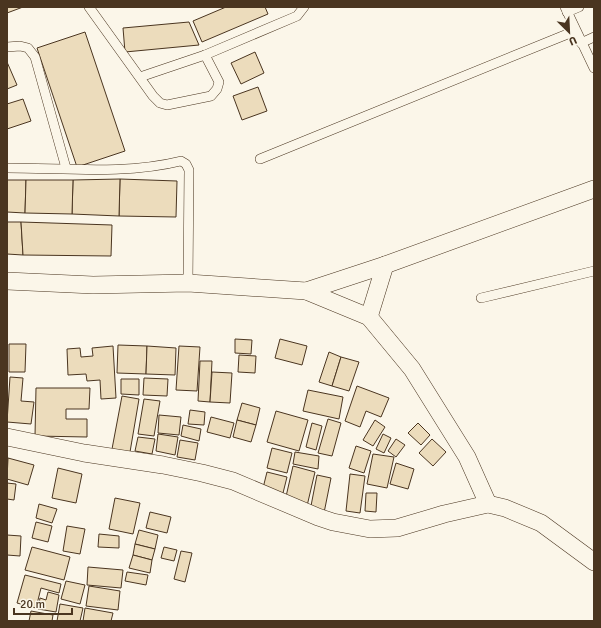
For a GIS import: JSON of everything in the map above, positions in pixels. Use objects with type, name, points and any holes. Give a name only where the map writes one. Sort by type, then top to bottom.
[{"type":"street","points":[[306,291],[385,265],[594,189]]},
{"type":"street","points":[[369,317],[385,265]]},
{"type":"street","points":[[7,281],[93,285],[188,283],[306,291],[369,317],[412,369],[467,457],[488,504]]},
{"type":"street","points":[[7,437],[84,453],[163,464],[202,473],[233,481],[318,517],[333,522],[370,529],[397,528],[444,514],[488,504],[505,508],[541,523],[594,562]]},
{"type":"lane","points":[[90,7],[153,96],[160,103],[167,105],[211,96],[217,89],[219,82],[204,55]]},
{"type":"lane","points":[[140,77],[204,55],[297,16],[304,7]]},
{"type":"lane","points":[[579,7],[566,10],[594,68]]},
{"type":"lane","points":[[260,159],[575,31]]},
{"type":"lane","points":[[581,42],[594,37]]},
{"type":"lane","points":[[7,47],[20,46],[28,48],[35,57],[66,168]]},
{"type":"lane","points":[[7,168],[124,169],[165,165],[181,161],[186,164],[189,170],[188,283]]},
{"type":"lane","points":[[482,298],[594,271]]},
{"type":"building","points":[[7,7],[23,7],[7,13]]},
{"type":"building","points":[[226,7],[265,7],[268,14],[202,42],[193,21]]},
{"type":"building","points":[[189,22],[199,45],[125,52],[123,28]]},
{"type":"building","points":[[85,32],[125,151],[77,167],[37,48]]},
{"type":"building","points":[[255,52],[264,73],[241,84],[231,63]]},
{"type":"building","points":[[7,62],[17,85],[7,89]]},
{"type":"building","points":[[258,87],[267,111],[242,120],[233,96]]},
{"type":"building","points":[[23,99],[31,121],[7,129],[7,104]]},
{"type":"building","points":[[120,179],[177,181],[176,217],[119,216]]},
{"type":"building","points":[[120,179],[119,216],[72,214],[73,180]]},
{"type":"building","points":[[7,180],[26,180],[25,213],[7,212]]},
{"type":"building","points":[[26,180],[73,180],[72,214],[25,213]]},
{"type":"building","points":[[7,222],[21,222],[23,255],[7,254]]},
{"type":"building","points":[[21,222],[112,225],[111,256],[23,255]]},
{"type":"building","points":[[235,339],[252,340],[251,354],[235,353]]},
{"type":"building","points":[[280,339],[307,346],[302,365],[275,358]]},
{"type":"building","points":[[9,344],[26,344],[25,372],[9,372]]},
{"type":"building","points":[[118,345],[147,346],[146,374],[117,373]]},
{"type":"building","points":[[113,346],[116,398],[101,399],[100,380],[87,381],[86,374],[68,375],[67,349],[80,348],[81,357],[93,356],[92,348]]},
{"type":"building","points":[[147,346],[176,348],[175,375],[146,374]]},
{"type":"building","points":[[179,346],[200,347],[197,391],[176,390]]},
{"type":"building","points":[[329,352],[341,357],[332,386],[319,382]]},
{"type":"building","points":[[239,355],[256,356],[255,373],[238,372]]},
{"type":"building","points":[[341,357],[359,362],[349,391],[332,386]]},
{"type":"building","points":[[200,361],[212,361],[210,402],[198,401]]},
{"type":"building","points":[[212,372],[232,373],[230,403],[210,402]]},
{"type":"building","points":[[10,377],[23,378],[21,401],[34,402],[31,424],[7,422]]},
{"type":"building","points":[[144,378],[168,379],[167,396],[143,395]]},
{"type":"building","points":[[121,379],[139,379],[139,395],[121,394]]},
{"type":"building","points":[[357,386],[389,398],[381,417],[366,411],[360,427],[345,421]]},
{"type":"building","points":[[36,388],[90,388],[89,409],[66,409],[66,419],[87,419],[87,437],[35,436]]},
{"type":"building","points":[[308,390],[343,397],[339,419],[303,411]]},
{"type":"building","points":[[122,396],[139,399],[130,452],[112,449]]},
{"type":"building","points":[[144,399],[160,401],[154,436],[138,434]]},
{"type":"building","points":[[242,403],[260,408],[256,425],[237,420]]},
{"type":"building","points":[[190,410],[205,412],[204,425],[188,424]]},
{"type":"building","points":[[276,411],[308,420],[299,451],[267,442]]},
{"type":"building","points":[[159,415],[181,417],[179,435],[158,433]]},
{"type":"building","points":[[211,417],[234,423],[230,438],[207,432]]},
{"type":"building","points":[[328,419],[341,423],[332,456],[318,453]]},
{"type":"building","points":[[237,420],[256,425],[251,442],[233,437]]},
{"type":"building","points":[[375,420],[385,427],[373,446],[363,440]]},
{"type":"building","points":[[312,423],[322,426],[316,450],[306,447]]},
{"type":"building","points":[[418,423],[430,435],[421,445],[408,433]]},
{"type":"building","points":[[183,425],[201,429],[199,441],[181,436]]},
{"type":"building","points":[[158,434],[178,437],[175,455],[156,451]]},
{"type":"building","points":[[383,434],[391,438],[384,453],[376,449]]},
{"type":"building","points":[[138,437],[155,439],[152,454],[135,451]]},
{"type":"building","points":[[396,439],[405,445],[396,457],[388,451]]},
{"type":"building","points":[[432,439],[446,452],[433,466],[419,453]]},
{"type":"building","points":[[180,440],[198,443],[195,460],[177,457]]},
{"type":"building","points":[[356,446],[371,451],[364,473],[349,468]]},
{"type":"building","points":[[272,448],[292,453],[287,473],[267,468]]},
{"type":"building","points":[[295,452],[319,456],[318,469],[293,464]]},
{"type":"building","points":[[373,454],[394,457],[387,488],[367,484]]},
{"type":"building","points":[[8,458],[34,465],[28,485],[7,479]]},
{"type":"building","points":[[396,463],[414,469],[408,489],[390,484]]},
{"type":"building","points":[[293,466],[315,472],[307,506],[285,501]]},
{"type":"building","points":[[58,468],[82,474],[76,503],[52,498]]},
{"type":"building","points":[[267,472],[287,477],[282,497],[262,492]]},
{"type":"building","points":[[350,474],[365,476],[360,513],[346,511]]},
{"type":"building","points":[[317,475],[331,478],[324,513],[310,511]]},
{"type":"building","points":[[7,483],[16,484],[14,500],[7,499]]},
{"type":"building","points":[[366,493],[377,493],[376,512],[365,511]]},
{"type":"building","points":[[115,498],[140,503],[133,534],[109,529]]},
{"type":"building","points":[[39,504],[57,509],[52,523],[36,518]]},
{"type":"building","points":[[150,512],[171,517],[167,533],[146,528]]},
{"type":"building","points":[[36,522],[52,526],[48,542],[32,538]]},
{"type":"building","points":[[67,526],[85,529],[80,554],[63,551]]},
{"type":"building","points":[[139,530],[158,535],[155,549],[135,544]]},
{"type":"building","points":[[99,534],[119,536],[119,548],[98,547]]},
{"type":"building","points":[[7,535],[21,536],[20,556],[7,555]]},
{"type":"building","points":[[135,544],[155,549],[152,560],[133,555]]},
{"type":"building","points":[[32,547],[70,557],[64,580],[25,570]]},
{"type":"building","points":[[164,547],[177,550],[174,561],[161,558]]},
{"type":"building","points":[[181,551],[192,553],[185,582],[174,579]]},
{"type":"building","points":[[133,555],[152,560],[150,573],[129,568]]},
{"type":"building","points":[[88,567],[123,570],[121,588],[87,585]]},
{"type":"building","points":[[127,572],[148,575],[146,585],[125,581]]},
{"type":"building","points":[[25,575],[61,584],[59,593],[41,588],[36,608],[17,603]]},
{"type":"building","points":[[66,581],[85,585],[80,604],[61,599]]},
{"type":"building","points":[[89,586],[120,591],[118,610],[86,606]]},
{"type":"building","points":[[48,592],[59,595],[56,612],[38,609],[40,598],[46,600]]},
{"type":"building","points":[[60,604],[83,608],[80,621],[57,621]]},
{"type":"building","points":[[85,608],[113,613],[111,621],[83,621]]},
{"type":"building","points":[[31,611],[53,615],[52,621],[29,621]]}]
